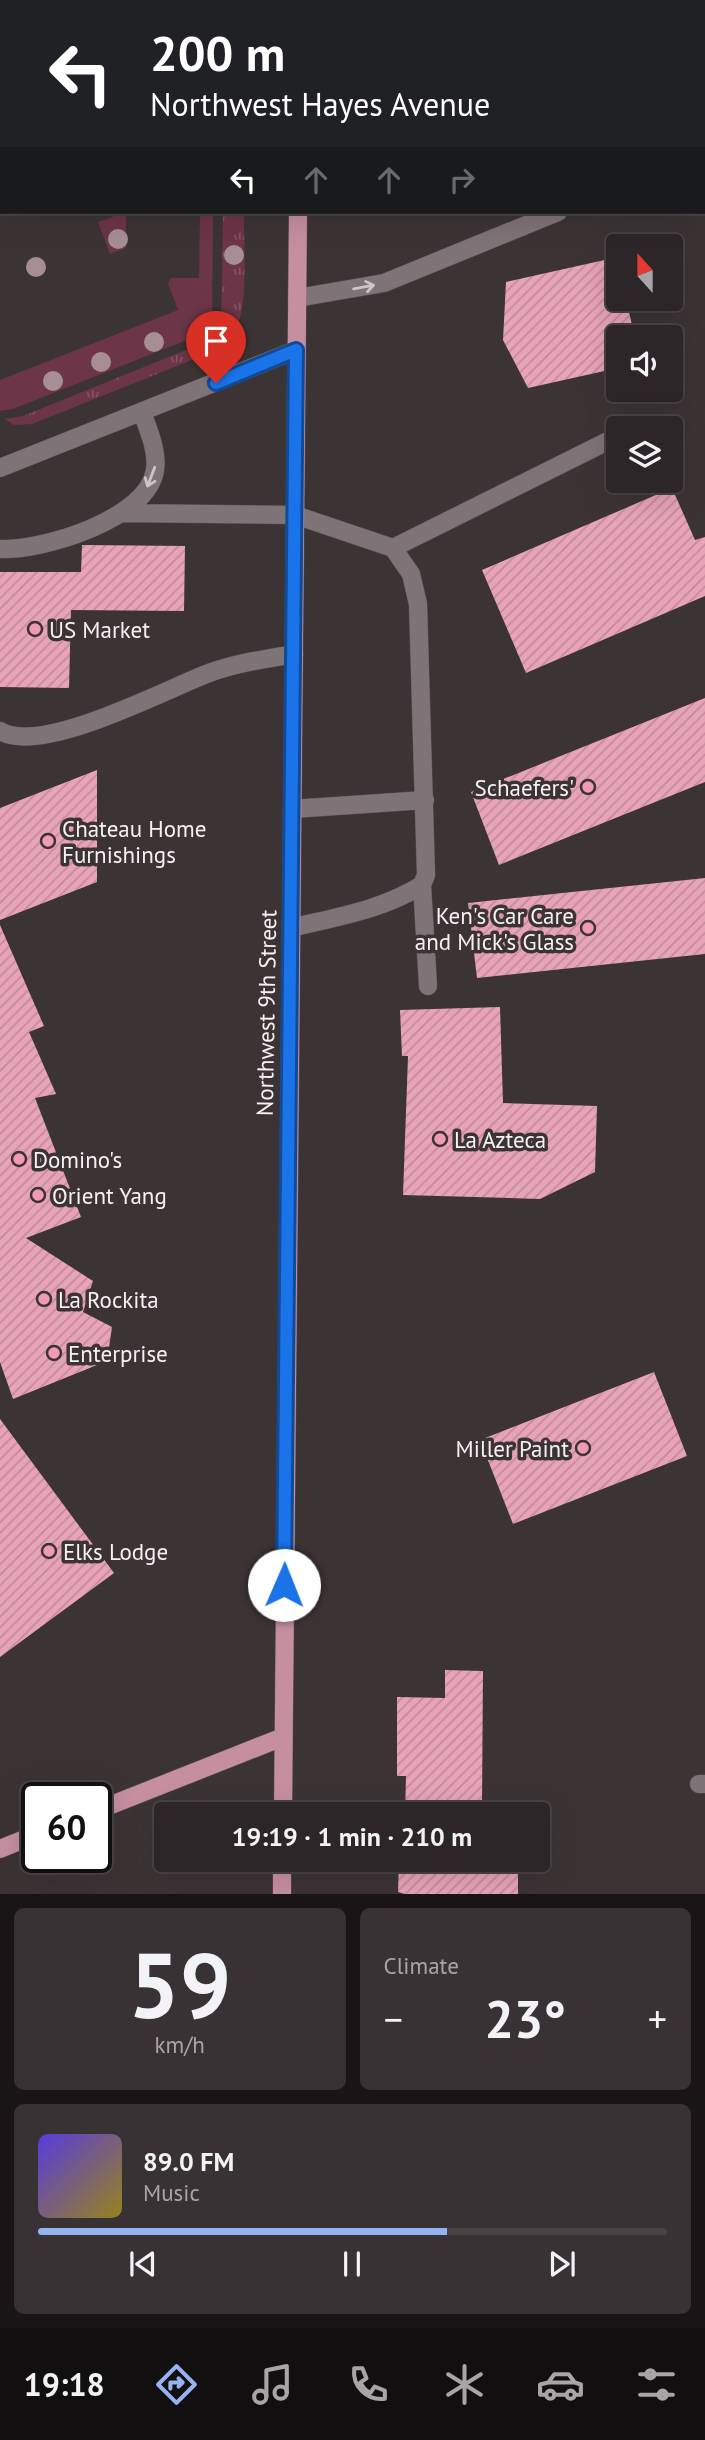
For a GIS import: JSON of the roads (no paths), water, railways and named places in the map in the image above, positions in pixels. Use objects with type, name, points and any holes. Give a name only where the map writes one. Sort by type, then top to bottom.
[{"type":"main road","name":"Northwest 9th Street","points":[[283,1802],[298,214]]},
{"type":"main road","points":[[112,1805],[283,1737]]},
{"type":"main road","points":[[0,1849],[21,1840]]},
{"type":"main road","points":[[282,1872],[282,1894]]},
{"type":"street","points":[[297,298],[384,283],[553,214]]},
{"type":"street","points":[[0,468],[296,350]]},
{"type":"street","points":[[0,549],[28,547],[80,533],[104,524],[137,500],[149,485],[155,470],[154,450],[142,412]]},
{"type":"street","points":[[393,548],[606,442]]},
{"type":"street","points":[[122,513],[295,515],[393,548],[411,574],[418,604],[425,800],[426,874],[422,885],[428,986]]},
{"type":"street","points":[[0,731],[5,734],[36,736],[97,721],[210,673],[251,661],[294,654]]},
{"type":"street","points":[[292,809],[425,800]]},
{"type":"street","points":[[291,928],[374,908],[402,897],[422,885]]},
{"type":"place","name":"US Market","points":[[35,629]]},
{"type":"place","name":"Schaefers'","points":[[588,787]]},
{"type":"place","name":"Chateau Home Furnishings","points":[[48,841]]},
{"type":"place","name":"Ken's Car Care and Mick's Glass","points":[[588,928]]},
{"type":"place","name":"La Azteca","points":[[440,1139]]},
{"type":"place","name":"Domino's","points":[[19,1159]]},
{"type":"place","name":"Orient Yang","points":[[38,1195]]},
{"type":"place","name":"La Rockita","points":[[44,1299]]},
{"type":"place","name":"Enterprise","points":[[54,1353]]},
{"type":"place","name":"Miller Paint","points":[[583,1448]]},
{"type":"place","name":"Elks Lodge","points":[[49,1551]]}]
